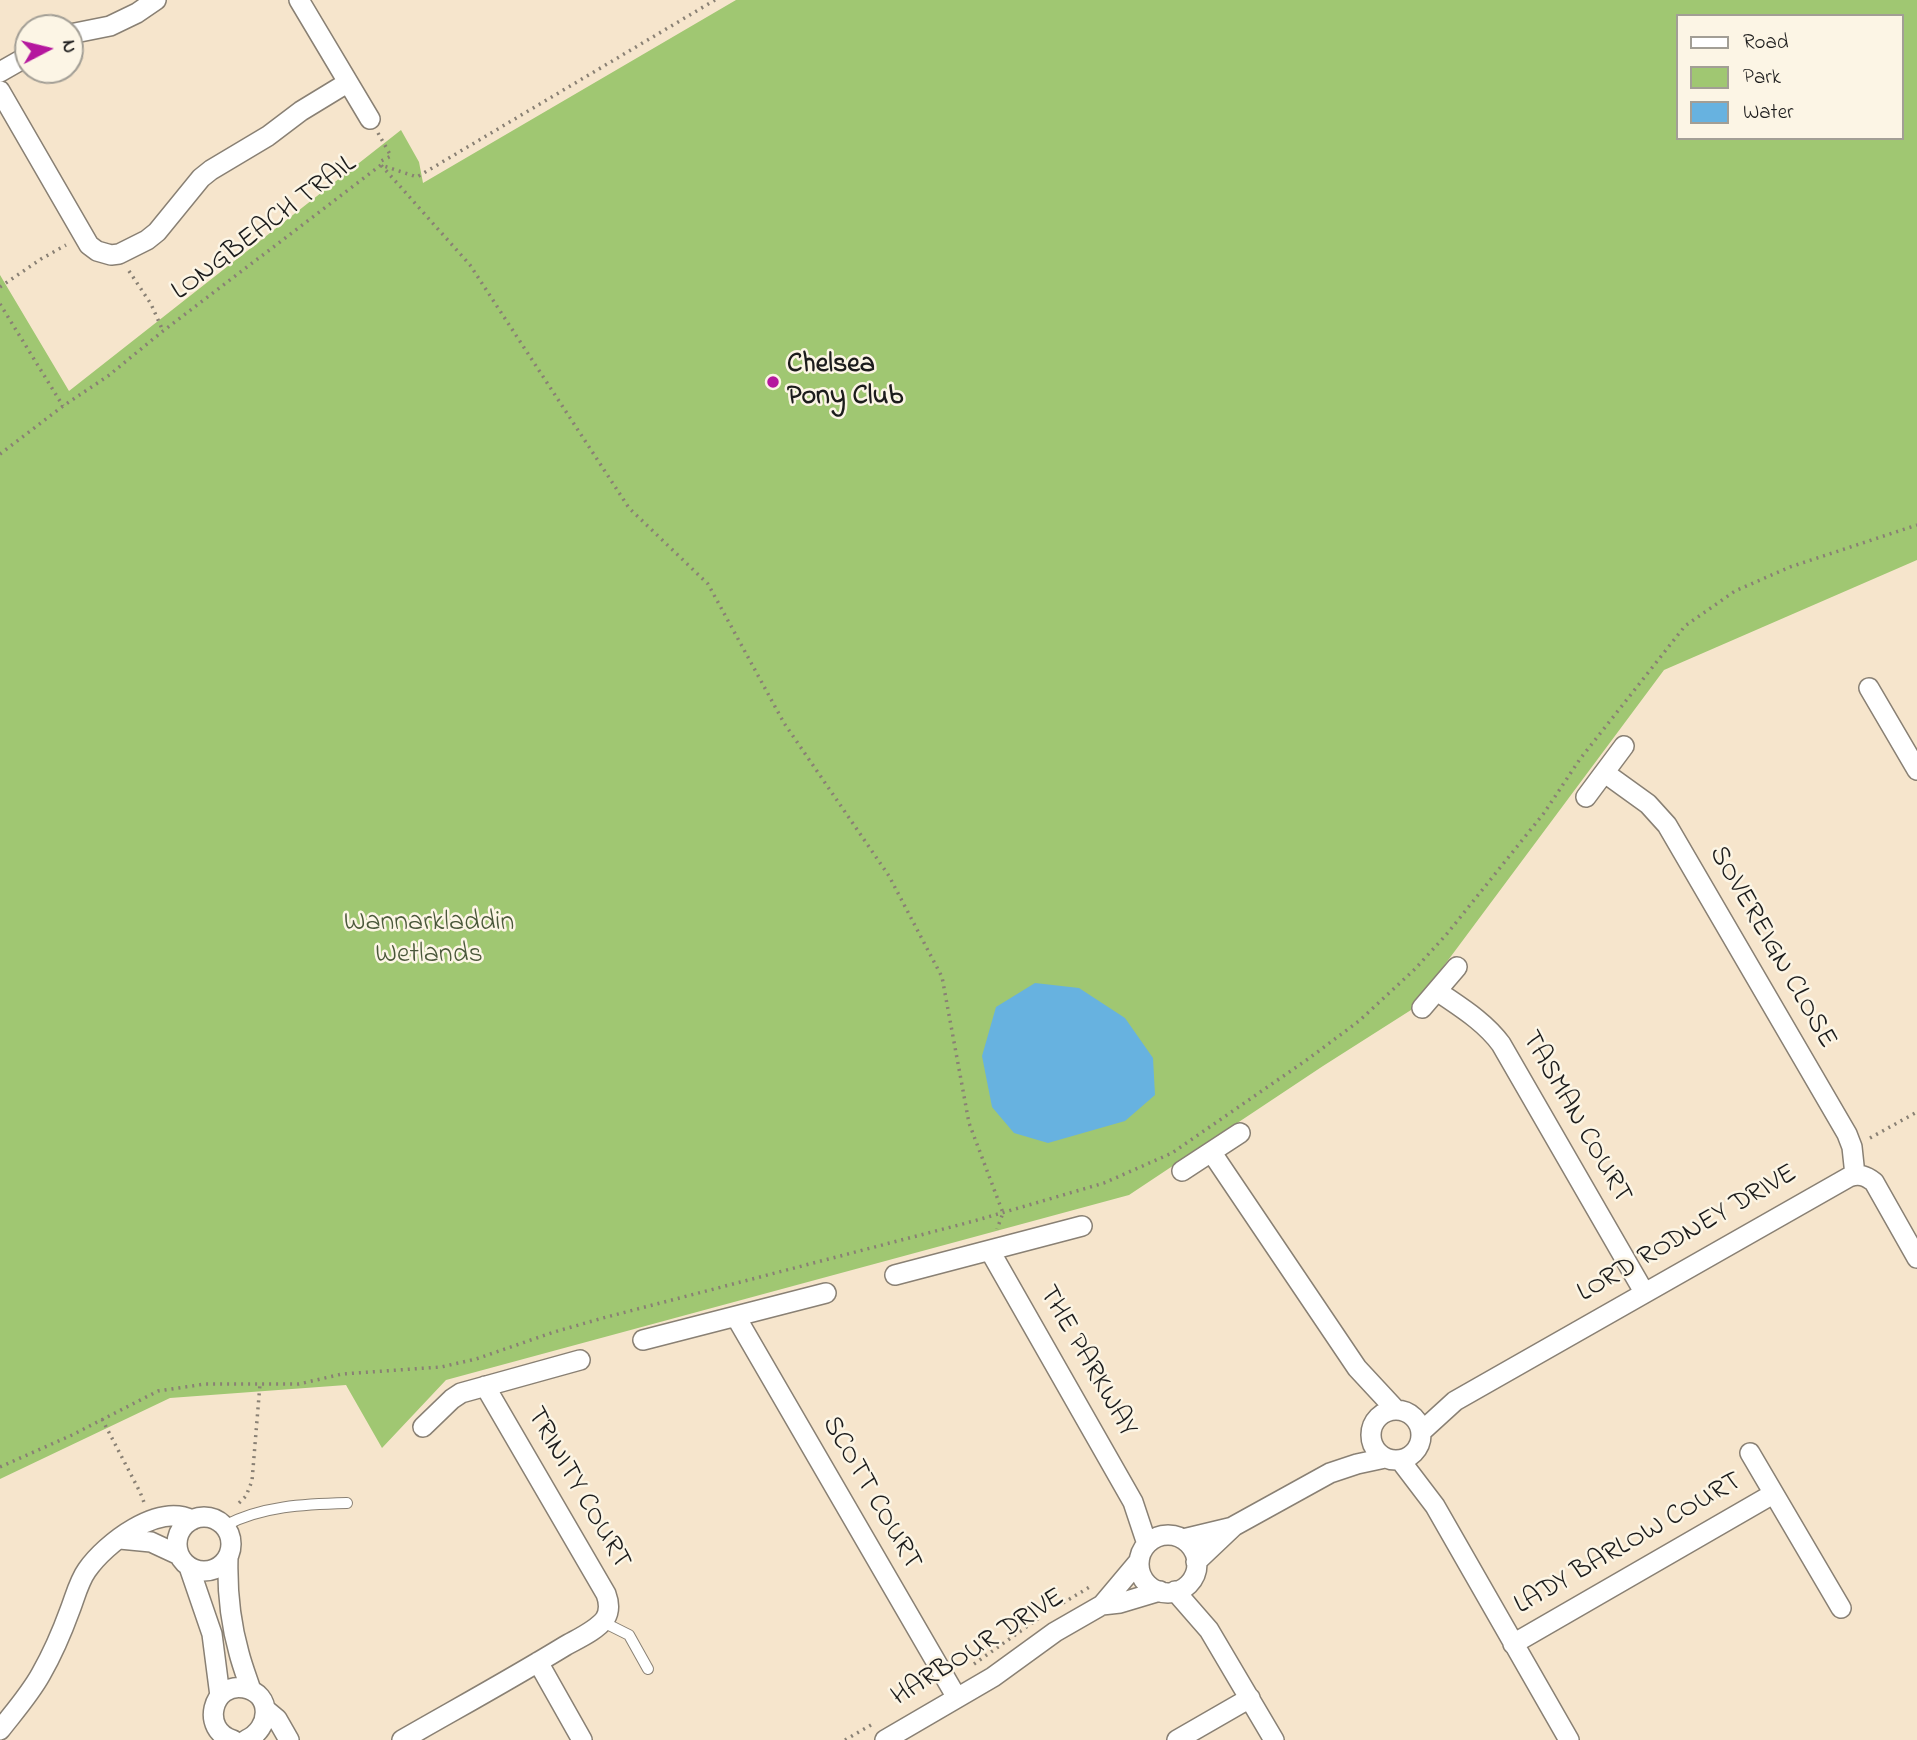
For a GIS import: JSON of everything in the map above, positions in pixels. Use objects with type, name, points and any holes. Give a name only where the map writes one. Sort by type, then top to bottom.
[{"type":"street","points":[[84,31],[110,26],[156,0]]},
{"type":"street","points":[[299,0],[370,119]]},
{"type":"street","points":[[0,91],[89,245],[105,254],[119,254],[157,232],[201,178],[211,170],[268,136],[347,82]]},
{"type":"street","points":[[1870,688],[1917,770]]},
{"type":"street","points":[[1586,797],[1624,746]]},
{"type":"street","name":"SOVEREIGN CLOSE","points":[[1605,773],[1648,804],[1667,825],[1847,1135],[1852,1147],[1855,1175]]},
{"type":"street","points":[[1422,1008],[1457,967]]},
{"type":"street","name":"TASMAN COURT","points":[[1437,991],[1491,1030],[1502,1044],[1644,1292]]},
{"type":"street","points":[[1182,1171],[1240,1133]]},
{"type":"street","points":[[1212,1153],[1357,1368],[1419,1425],[1419,1439],[1435,1506]]},
{"type":"street","points":[[1855,1175],[1866,1176],[1874,1182],[1917,1258]]},
{"type":"street","name":"LORD RODNEY DRIVE","points":[[1419,1439],[1455,1401],[1843,1179],[1855,1175]]},
{"type":"street","points":[[895,1275],[1082,1226]]},
{"type":"street","name":"THE PARKWAY","points":[[990,1251],[1133,1502],[1143,1552],[1141,1576],[1147,1583],[1168,1591],[1209,1630],[1274,1740]]},
{"type":"street","points":[[643,1340],[827,1293]]},
{"type":"street","name":"SCOTT COURT","points":[[736,1317],[957,1698]]},
{"type":"street","name":"TRINITY COURT","points":[[423,1427],[456,1396],[580,1360]]},
{"type":"street","points":[[1357,1368],[1373,1427],[1374,1447],[1392,1459],[1435,1506],[1569,1740]]},
{"type":"street","name":"TRINITY COURT","points":[[485,1386],[606,1594],[609,1609],[603,1622]]},
{"type":"street","name":"LORD RODNEY DRIVE","points":[[1403,1413],[1455,1401]]},
{"type":"street","points":[[1330,1473],[1380,1416],[1388,1412],[1403,1413]]},
{"type":"street","points":[[1143,1552],[1160,1536],[1175,1537],[1234,1526],[1330,1473],[1413,1453],[1419,1439]]},
{"type":"street","name":"LADY BARLOW COURT","points":[[1750,1453],[1841,1608]]},
{"type":"street","name":"LADY BARLOW COURT","points":[[1513,1644],[1773,1494]]},
{"type":"street","name":"THE PARKWAY","points":[[1133,1502],[1194,1553],[1194,1570],[1209,1630]]},
{"type":"street","points":[[0,1730],[41,1675],[59,1640],[86,1571],[111,1545],[134,1528],[161,1518],[179,1516],[192,1520]]},
{"type":"street","points":[[220,1696],[212,1634],[177,1547],[180,1531],[192,1520],[200,1517],[217,1520],[229,1533],[231,1541],[227,1582],[231,1615],[239,1657],[251,1690]]},
{"type":"street","points":[[1168,1591],[1188,1584],[1194,1570],[1234,1526]]},
{"type":"street","points":[[120,1539],[149,1541],[197,1570],[215,1569],[228,1558]]},
{"type":"street","name":"HARBOUR DRIVE","points":[[885,1740],[993,1676],[1055,1632],[1102,1605],[1143,1552]]},
{"type":"street","name":"HARBOUR DRIVE","points":[[1102,1605],[1168,1591]]},
{"type":"street","points":[[402,1740],[603,1622]]},
{"type":"street","points":[[538,1662],[582,1740]]},
{"type":"street","points":[[222,1736],[214,1721],[215,1703],[231,1689],[245,1688],[260,1698],[266,1717],[260,1731],[247,1740]]},
{"type":"street","points":[[1177,1740],[1250,1698]]},
{"type":"street","points":[[265,1709],[277,1719],[289,1740]]},
{"type":"lane","points":[[224,1526],[242,1516],[280,1508],[347,1503]]},
{"type":"lane","points":[[603,1622],[629,1635],[648,1669]]},
{"type":"path","name":"LONGBEACH TRAIL","points":[[0,454],[108,376],[381,164],[417,177],[715,0]]},
{"type":"path","points":[[370,119],[391,156],[381,161],[381,164],[470,265],[629,508],[708,584],[783,723],[889,876],[942,977],[969,1123],[1003,1213]]},
{"type":"path","points":[[0,287],[83,235]]},
{"type":"path","points":[[119,254],[152,304],[163,331]]},
{"type":"path","points":[[0,304],[63,406]]},
{"type":"path","points":[[0,1467],[72,1435],[158,1391],[205,1384],[299,1384],[342,1374],[441,1367],[460,1363],[603,1318],[1003,1213],[1104,1183],[1172,1153],[1359,1021],[1415,970],[1544,813],[1580,760],[1685,626],[1735,591],[1790,567],[1917,525]]},
{"type":"path","points":[[1852,1147],[1917,1112]]},
{"type":"path","points":[[236,1506],[246,1496],[253,1481],[260,1384]]},
{"type":"path","points":[[102,1419],[141,1492],[145,1505]]},
{"type":"green space","name":"Wannarkladdin Wetlands","points":[[736,0],[1917,0],[1917,560],[1664,670],[1411,1010],[1129,1195],[446,1380],[382,1448],[346,1385],[170,1398],[0,1479],[0,275],[69,391],[401,130],[419,162],[423,183]]},
{"type":"water","points":[[1035,983],[1079,988],[1125,1018],[1153,1058],[1155,1095],[1125,1121],[1048,1143],[1014,1133],[992,1107],[982,1056],[996,1007]]},
{"type":"place","name":"Chelsea Pony Club","points":[[773,382]]}]
